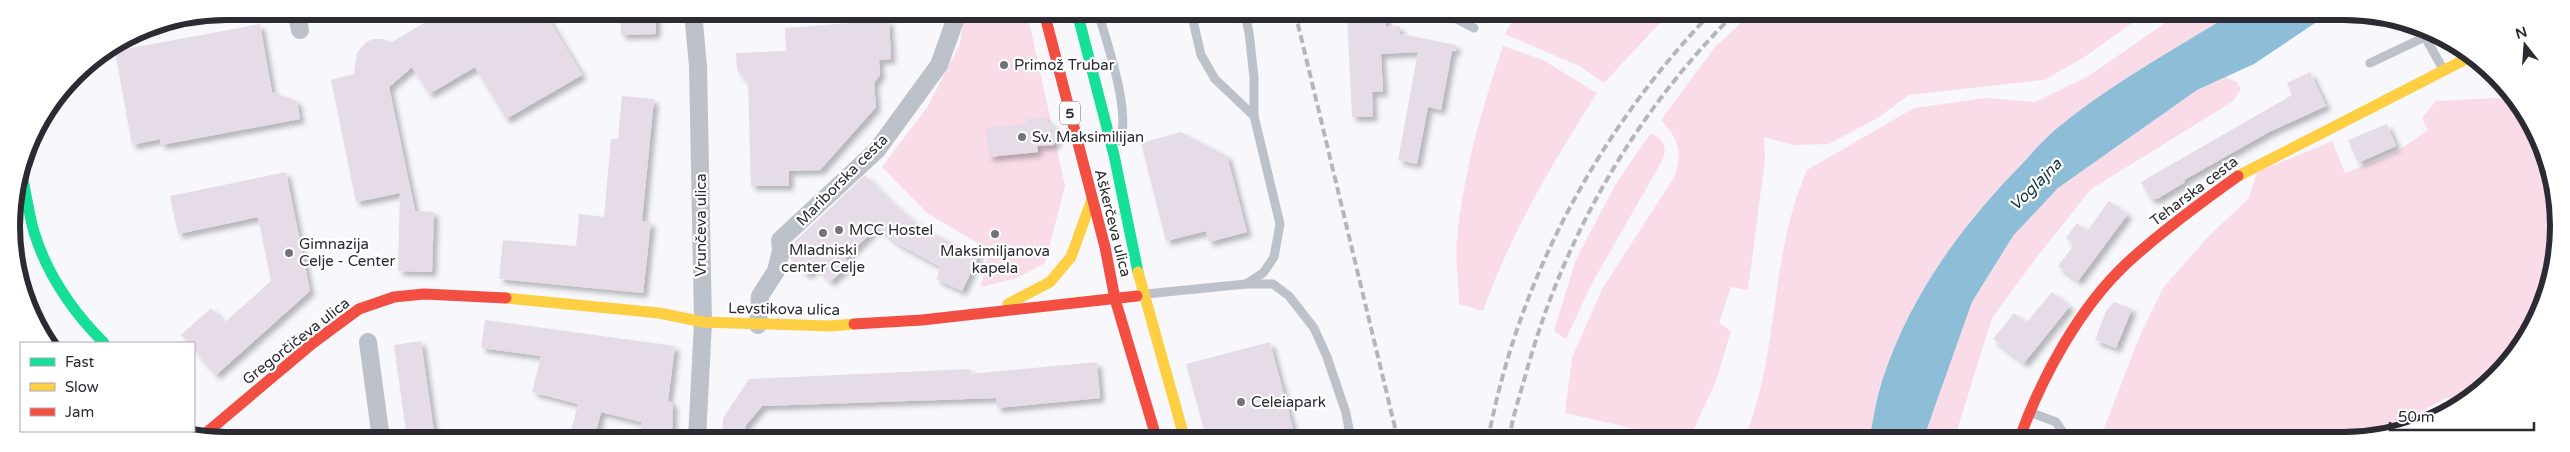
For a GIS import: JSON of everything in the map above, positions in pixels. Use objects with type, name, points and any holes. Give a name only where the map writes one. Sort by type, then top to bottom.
[{"type":"street","points":[[298,20],[300,30]]},
{"type":"street","name":"Vrunčeva ulica","points":[[693,20],[698,66],[703,322],[697,432]]},
{"type":"street","name":"Mariborska cesta","points":[[758,325],[760,296],[776,272],[781,251],[780,240],[877,150],[939,64],[955,20]]},
{"type":"street","name":"Aškerčeva ulica","points":[[1046,20],[1092,199],[1115,299],[1156,432]]},
{"type":"street","name":"Aškerčeva ulica","points":[[1079,20],[1114,155],[1143,295],[1183,432]]},
{"type":"street","name":"Teharska cesta","points":[[2022,432],[2029,412],[2054,362],[2087,310],[2126,264],[2176,221],[2247,169],[2359,115],[2464,60]]},
{"type":"street","points":[[24,185],[34,232],[55,279],[91,331],[103,342]]},
{"type":"street","points":[[990,313],[1050,282],[1071,257],[1092,199]]},
{"type":"street","name":"Levstikova ulica","points":[[424,294],[500,297],[659,313],[703,322],[830,326],[922,320],[1143,295]]},
{"type":"street","name":"Gregorčičeva ulica","points":[[208,431],[313,343],[359,309],[394,297],[424,294]]},
{"type":"street","points":[[368,342],[380,432]]},
{"type":"lane","points":[[1100,20],[1118,85],[1122,115],[1122,135],[1114,155]]},
{"type":"lane","points":[[1193,20],[1201,55],[1215,79],[1254,116]]},
{"type":"lane","points":[[1246,20],[1254,78],[1254,116],[1280,224],[1274,257],[1263,273],[1246,284]]},
{"type":"lane","points":[[1458,20],[1474,28]]},
{"type":"lane","points":[[2370,63],[2424,36]]},
{"type":"lane","points":[[2426,37],[2444,69]]},
{"type":"lane","points":[[1143,295],[1246,284],[1273,284],[1289,296],[1303,311],[1327,357],[1346,413],[1350,432]]},
{"type":"lane","points":[[2029,412],[2056,422],[2063,432]]},
{"type":"shaded area","points":[[963,20],[1029,20],[1065,186],[1045,263],[1017,278],[981,287],[989,250],[927,213],[882,167],[928,106],[960,44]]},
{"type":"shaded area","points":[[1513,20],[1663,20],[1604,83],[1579,66],[1505,34]]},
{"type":"shaded area","points":[[1744,20],[2136,20],[2083,58],[2044,80],[1909,95],[1879,117],[1829,144],[1793,145],[1764,137],[1765,159],[1748,290],[1731,287],[1719,323],[1731,331],[1716,381],[1692,432],[1640,430],[1565,413],[1572,358],[1602,289],[1675,176],[1678,159],[1677,145],[1672,133],[1661,120],[1715,47]]},
{"type":"shaded area","points":[[2170,20],[2222,20],[2098,97],[2056,129],[1978,212],[1939,264],[1907,320],[1893,350],[1882,381],[1871,432],[1747,432],[1764,373],[1786,236],[1795,202],[1807,170],[1914,108],[1986,98],[2035,102],[2087,77]]},
{"type":"shaded area","points":[[1503,46],[1543,60],[1597,93],[1534,199],[1506,254],[1483,311],[1459,304],[1457,239],[1464,189],[1474,141]]},
{"type":"shaded area","points":[[2226,77],[2237,82],[2241,89],[2232,102],[2091,189],[2033,262],[1992,318],[1956,432],[1926,432],[1972,302],[2013,236],[2058,188],[2197,90]]},
{"type":"shaded area","points":[[2504,98],[2529,135],[2539,160],[2546,186],[2550,213],[2550,239],[2543,279],[2529,317],[2515,340],[2490,372],[2456,399],[2446,398],[2417,414],[2412,420],[2371,430],[2357,432],[2103,431],[2139,338],[2163,288],[2207,238],[2249,198],[2257,172],[2332,141],[2345,173],[2393,154],[2428,130],[2422,118],[2436,101]]},
{"type":"shaded area","points":[[1651,133],[1664,144],[1665,152],[1662,161],[1591,285],[1566,339],[1554,331],[1576,259],[1617,182]]},
{"type":"water","name":"Voglajna","points":[[2222,20],[2320,20],[2254,64],[2197,90],[2058,188],[2013,236],[1972,302],[1926,432],[1871,432],[1882,381],[1893,350],[1922,292],[1958,238],[1978,212],[2056,129],[2098,97]]},
{"type":"building","points":[[429,20],[549,20],[582,75],[506,119],[475,67],[429,94],[412,67],[389,87],[415,211],[434,212],[432,272],[398,271],[400,193],[356,202],[331,80],[354,74],[357,53],[365,43],[372,39],[392,42]]},
{"type":"building","points":[[620,20],[656,20],[656,34],[621,35]]},
{"type":"building","points":[[889,20],[891,59],[879,60],[880,75],[874,83],[876,107],[820,170],[789,171],[789,186],[751,186],[748,82],[737,70],[736,53],[786,51],[785,28]]},
{"type":"building","points":[[1347,20],[1386,20],[1386,27],[1400,26],[1400,34],[1456,45],[1456,51],[1452,51],[1441,110],[1428,107],[1417,164],[1398,160],[1418,52],[1381,54],[1383,92],[1372,92],[1373,117],[1352,117]]},
{"type":"building","points":[[260,24],[272,92],[297,101],[300,119],[161,145],[160,139],[132,145],[115,53],[120,50]]},
{"type":"building","points":[[2310,72],[2326,106],[2269,132],[2184,180],[2185,182],[2157,199],[2151,199],[2141,182],[2292,95],[2287,83]]},
{"type":"building","points":[[622,96],[654,99],[642,221],[651,222],[643,293],[499,279],[503,240],[576,246],[579,214],[604,217],[611,139],[618,139]]},
{"type":"building","name":"Sv. Maksimilijan","points":[[1044,117],[1056,129],[1057,139],[1054,145],[1037,146],[1038,152],[989,157],[986,128],[1026,124],[1026,119]]},
{"type":"building","points":[[2387,124],[2396,146],[2358,163],[2348,140]]},
{"type":"building","points":[[1181,132],[1227,156],[1247,232],[1209,242],[1206,231],[1166,241],[1141,143]]},
{"type":"building","points":[[286,172],[310,291],[216,375],[195,350],[195,342],[187,342],[181,335],[211,308],[224,323],[271,281],[258,217],[178,234],[170,196]]},
{"type":"building","points":[[865,175],[890,201],[919,225],[979,255],[962,291],[936,279],[941,267],[900,245],[877,227],[845,258],[850,264],[830,282],[816,267],[807,275],[790,258],[791,245]]},
{"type":"building","points":[[2109,201],[2128,214],[2078,281],[2058,266],[2074,245],[2066,238],[2077,223],[2087,231]]},
{"type":"building","points":[[2052,292],[2070,306],[2024,363],[1993,339],[2014,313],[2026,323]]},
{"type":"building","points":[[2114,302],[2132,309],[2116,348],[2095,340],[2106,311]]},
{"type":"building","points":[[485,320],[675,346],[668,401],[673,403],[672,432],[641,432],[641,422],[601,412],[596,432],[571,432],[578,404],[532,392],[541,356],[481,348]]},
{"type":"building","points":[[421,341],[434,432],[406,432],[394,345]]},
{"type":"building","name":"Celeiapark","points":[[1270,342],[1294,432],[1205,432],[1186,364]]},
{"type":"building","points":[[1097,362],[1100,398],[997,408],[996,398],[762,406],[746,425],[746,432],[722,432],[723,418],[749,379],[970,369],[971,374]]},
{"type":"railway","points":[[1297,20],[1396,432]]},
{"type":"railway","points":[[1490,432],[1502,380],[1520,322],[1542,265],[1569,209],[1599,156],[1634,106],[1671,57],[1705,20]]},
{"type":"railway","points":[[1510,432],[1541,326],[1559,276],[1581,228],[1606,181],[1634,136],[1698,52],[1728,20]]},
{"type":"traffic: fast","points":[[1079,20],[1114,155],[1138,272]]},
{"type":"traffic: fast","points":[[24,186],[34,232],[46,263],[62,292],[103,342]]},
{"type":"traffic: slow","points":[[2238,176],[2465,60]]},
{"type":"traffic: slow","points":[[1008,304],[1050,282],[1071,257],[1092,199]]},
{"type":"traffic: slow","points":[[1138,272],[1183,432]]},
{"type":"traffic: slow","points":[[506,298],[659,313],[703,322],[830,326],[854,324]]},
{"type":"traffic: jam","points":[[1046,20],[1105,247],[1115,299],[1155,432]]},
{"type":"traffic: jam","points":[[2022,432],[2038,393],[2063,345],[2109,281],[2154,240],[2238,176]]},
{"type":"traffic: jam","points":[[208,431],[313,343],[359,309],[394,297],[424,294],[506,298]]},
{"type":"traffic: jam","points":[[854,324],[922,320],[1137,296]]},
{"type":"place","name":"Primož Trubar","points":[[1004,65]]},
{"type":"place","name":"Sv. Maksimilijan","points":[[1022,137]]},
{"type":"place","name":"MCC Hostel","points":[[839,230]]},
{"type":"place","name":"Mladniski center Celje","points":[[823,233]]},
{"type":"place","name":"Maksimiljanova kapela","points":[[995,234]]},
{"type":"place","name":"Gimnazija Celje - Center","points":[[289,253]]},
{"type":"place","name":"Celeiapark","points":[[1241,402]]}]
